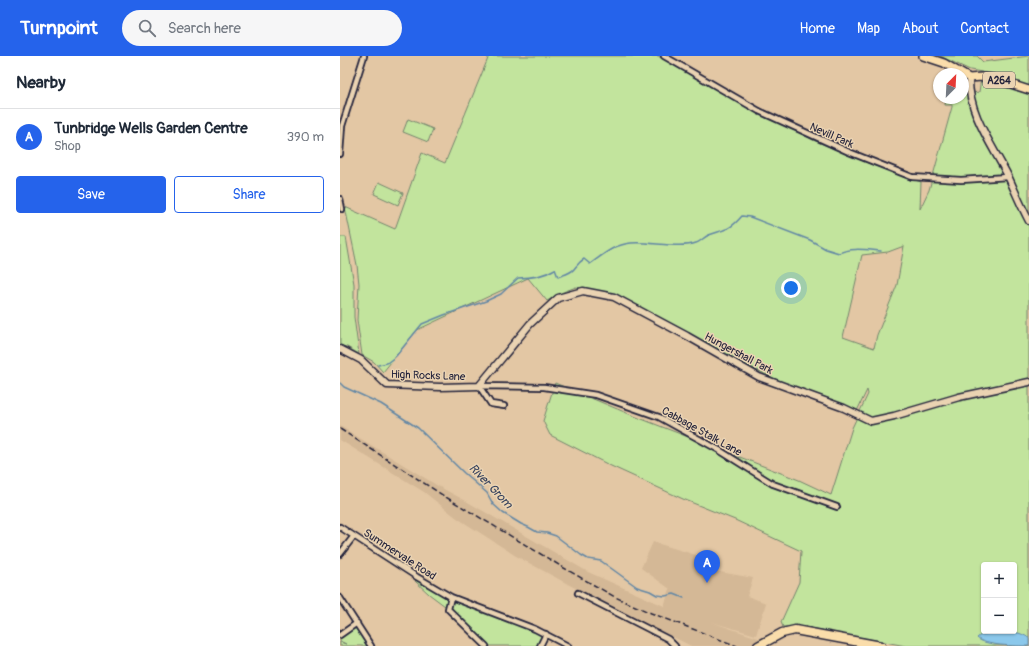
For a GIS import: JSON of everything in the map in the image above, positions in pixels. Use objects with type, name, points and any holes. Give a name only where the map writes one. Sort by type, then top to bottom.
[{"type":"highway","points":[[758,646],[782,633],[795,630],[881,646]]},
{"type":"main road","name":"A264","points":[[923,56],[944,63],[952,68]]},
{"type":"main road","name":"A264","points":[[969,78],[992,78],[1029,90]]},
{"type":"street","points":[[340,154],[342,126],[364,56]]},
{"type":"street","name":"Nevill Park","points":[[664,56],[759,111],[848,152],[912,177],[961,180],[1008,177]]},
{"type":"street","points":[[969,88],[972,103],[984,131],[1029,221]]},
{"type":"street","points":[[340,199],[342,209]]},
{"type":"street","name":"Hungershall Park","points":[[479,386],[530,324],[558,298],[583,291],[614,297],[687,336],[759,378],[843,408],[871,421],[894,416],[959,397],[1029,382]]},
{"type":"street","name":"High Rocks Lane","points":[[340,350],[361,360],[387,385],[440,387],[479,386]]},
{"type":"street","points":[[479,386],[491,404],[504,406]]},
{"type":"street","name":"Cabbage Stalk Lane","points":[[479,386],[544,387],[596,395],[659,417],[719,450],[773,484],[838,507]]},
{"type":"street","name":"Summervale Road","points":[[340,527],[417,577],[450,596],[546,634],[568,646]]},
{"type":"street","points":[[340,554],[354,536]]},
{"type":"street","points":[[578,593],[668,639],[675,646]]},
{"type":"street","points":[[450,596],[448,609],[486,646]]},
{"type":"street","points":[[340,598],[371,646]]},
{"type":"street","points":[[605,612],[608,607]]},
{"type":"street","points":[[340,635],[357,623]]},
{"type":"street","points":[[540,646],[546,634]]},
{"type":"shaded area","points":[[340,426],[438,486],[588,572],[664,606],[670,589],[641,568],[653,542],[706,558],[704,569],[753,578],[747,596],[766,603],[756,635],[711,622],[761,639],[752,646],[691,646],[577,589],[516,556],[457,518],[424,492],[340,440]]},
{"type":"green space","points":[[489,56],[658,56],[724,94],[813,140],[875,166],[921,182],[920,209],[929,190],[952,107],[952,105],[945,104],[969,104],[969,93],[979,92],[982,72],[970,70],[969,68],[966,68],[940,56],[977,56],[983,62],[1029,56],[1029,646],[906,646],[800,626],[783,627],[781,622],[799,582],[801,551],[735,520],[683,499],[611,466],[550,435],[543,421],[555,383],[634,416],[799,480],[831,495],[852,428],[868,394],[867,390],[857,411],[788,385],[742,363],[616,295],[576,287],[547,301],[528,278],[417,330],[383,372],[374,362],[362,355],[357,320],[359,284],[357,265],[345,207],[395,229],[422,153],[445,163]],"holes":[[[904,246],[897,285],[877,335],[874,348],[843,337],[862,255],[888,252]]]},
{"type":"green space","points":[[408,119],[433,129],[428,142],[403,132]]},
{"type":"green space","points":[[379,182],[403,193],[398,205],[374,194]]},
{"type":"green space","points":[[340,237],[346,237],[354,284],[354,317],[359,354],[347,347],[340,346]]},
{"type":"green space","points":[[417,578],[430,586],[545,635],[540,646],[487,646],[449,609],[415,581]]},
{"type":"green space","points":[[356,624],[370,646],[340,646],[340,642],[346,644],[340,641],[340,636]]},
{"type":"water","points":[[1017,633],[1029,638],[1029,646],[1009,646],[987,643],[977,638],[982,635],[1017,634]]},
{"type":"waterway","points":[[378,365],[387,363],[396,356],[422,324],[486,301],[501,294],[518,278],[538,276],[555,269],[558,277],[571,272],[584,259],[590,264],[609,250],[625,244],[638,243],[689,245],[699,242],[709,235],[731,227],[742,216],[750,217],[839,253],[854,249],[881,251]]},
{"type":"waterway","name":"River Grom","points":[[340,383],[344,387],[381,404],[418,428],[464,473],[487,493],[493,504],[503,513],[537,532],[556,536],[588,559],[601,561],[637,587],[657,595],[665,596],[674,594],[684,598]]},
{"type":"railway","points":[[340,429],[444,496],[615,597],[651,613],[737,646]]},
{"type":"place","name":"Tunbridge Wells Garden Centre","points":[[707,583]]}]
